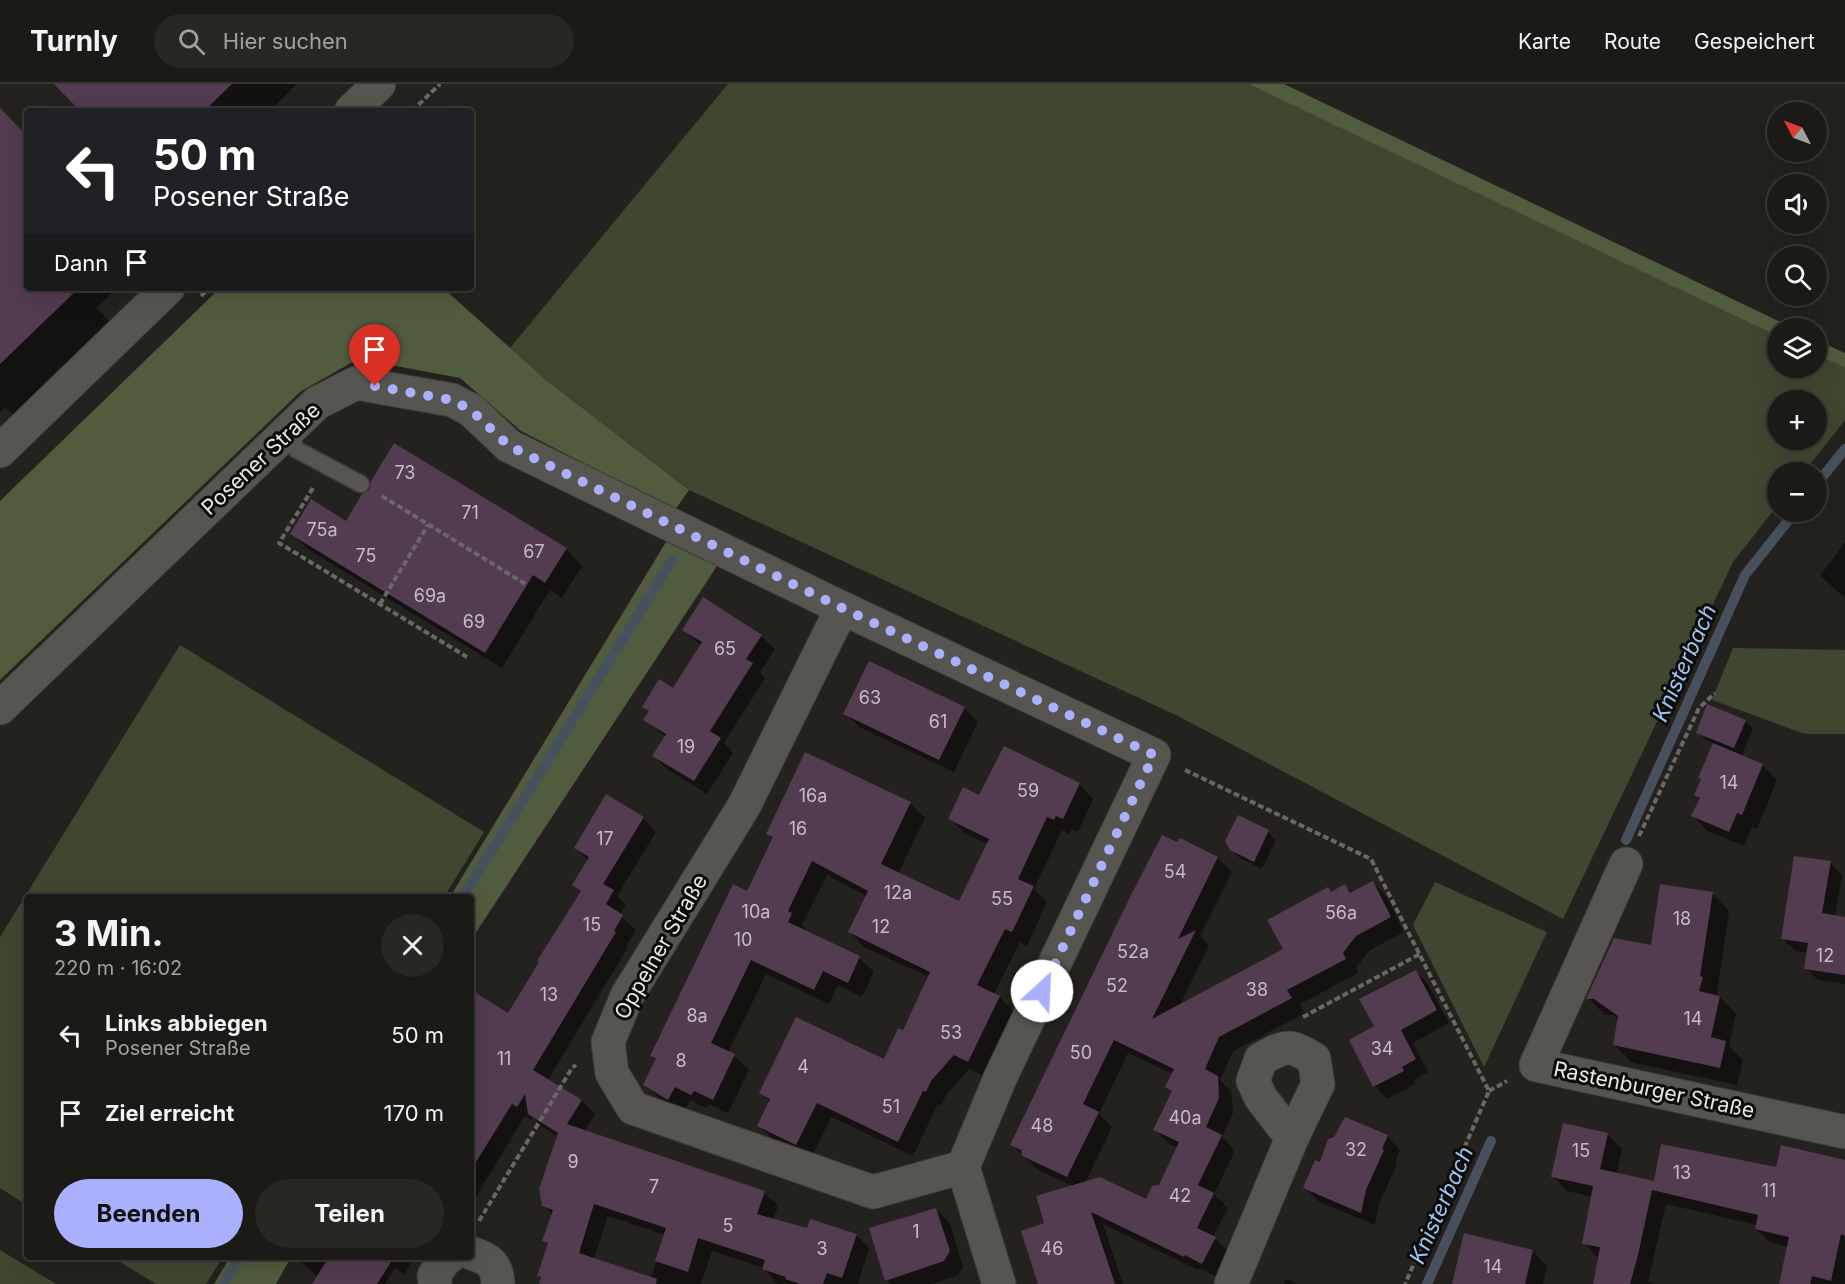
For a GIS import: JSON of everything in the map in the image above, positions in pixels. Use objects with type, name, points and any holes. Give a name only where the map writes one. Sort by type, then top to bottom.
[{"type":"street","points":[[354,108],[379,84]]},
{"type":"street","points":[[0,451],[165,291]]},
{"type":"street","name":"Posener Straße","points":[[0,708],[317,404],[356,383],[452,400],[471,410],[509,446],[842,608],[1154,755]]},
{"type":"street","name":"Oppelner Straße","points":[[842,608],[744,807],[627,996],[608,1042],[612,1073],[633,1108],[873,1192],[963,1167]]},
{"type":"street","points":[[999,1284],[963,1167],[1001,1076],[1154,755]]},
{"type":"street","name":"Rastenburger Straße","points":[[1626,864],[1536,1065],[1845,1132]]},
{"type":"street","points":[[1231,1284],[1292,1138],[1318,1084],[1314,1059],[1294,1047],[1278,1050],[1261,1059],[1253,1081],[1261,1098],[1292,1138]]},
{"type":"street","points":[[474,1239],[497,1272],[498,1284]]},
{"type":"street","points":[[435,1284],[434,1276],[447,1260]]},
{"type":"lane","points":[[286,434],[297,450],[361,484]]},
{"type":"path","points":[[415,108],[440,84]]},
{"type":"path","points":[[326,466],[279,543],[467,657]]},
{"type":"path","points":[[361,484],[527,585]]},
{"type":"path","points":[[380,604],[428,525]]},
{"type":"path","points":[[1626,864],[1699,708],[1715,693]]},
{"type":"path","points":[[1154,755],[1371,859],[1489,1091],[1405,1284]]},
{"type":"path","points":[[1278,1050],[1282,1028],[1420,954]]},
{"type":"path","points":[[474,1239],[572,1068],[608,1042]]},
{"type":"green space","points":[[728,84],[1248,84],[1767,331],[1767,378],[1827,378],[1827,360],[1845,368],[1845,420],[1827,443],[1827,390],[1767,390],[1767,450],[1821,450],[1812,462],[1767,462],[1767,519],[1733,562],[1563,919],[1178,716],[689,490],[546,380],[510,348]]},
{"type":"green space","points":[[1248,84],[1284,84],[1772,318],[1767,318],[1767,331]]},
{"type":"green space","points":[[217,291],[446,291],[546,380],[689,490],[675,510],[521,431],[460,378],[358,359],[300,392],[0,680],[0,501]]},
{"type":"green space","points":[[1827,345],[1845,353],[1845,368],[1827,360]]},
{"type":"green space","points":[[669,537],[719,563],[474,935],[474,894],[452,894]]},
{"type":"green space","points":[[180,645],[484,832],[446,894],[27,894]]},
{"type":"green space","points":[[1733,648],[1845,650],[1845,734],[1805,734],[1712,700]]},
{"type":"green space","points":[[1435,882],[1547,932],[1484,1067],[1413,925]]},
{"type":"green space","points":[[24,898],[24,1203],[0,1188],[0,937]]},
{"type":"green space","points":[[0,1250],[56,1284],[0,1284]]},
{"type":"green space","points":[[117,1260],[221,1260],[206,1284],[156,1284]]},
{"type":"green space","points":[[228,1260],[289,1260],[276,1284],[214,1284]]},
{"type":"building","points":[[54,84],[232,84],[207,108],[77,108]]},
{"type":"building","points":[[0,108],[24,133],[24,291],[76,291],[0,364]]},
{"type":"building","points":[[394,443],[567,548],[545,583],[533,575],[485,653],[290,534],[311,499],[346,521],[362,494],[370,489],[371,481]]},
{"type":"building","points":[[703,597],[762,635],[746,659],[753,663],[710,731],[721,738],[694,781],[652,756],[666,734],[643,720],[649,711],[642,707],[659,679],[673,688],[702,642],[682,630]]},
{"type":"building","points":[[869,661],[965,707],[939,760],[843,714]]},
{"type":"building","points":[[1707,704],[1746,720],[1734,748],[1696,733]]},
{"type":"building","points":[[1713,743],[1763,764],[1742,815],[1737,813],[1729,832],[1691,816],[1700,798],[1694,795],[1701,779],[1698,778]]},
{"type":"building","points":[[1004,746],[1080,783],[1063,819],[1056,816],[1054,820],[1047,817],[1018,879],[1034,886],[1012,932],[1005,929],[977,985],[1000,996],[968,1062],[954,1055],[931,1081],[926,1092],[923,1091],[898,1142],[817,1103],[796,1145],[757,1126],[770,1099],[759,1093],[796,1017],[884,1059],[898,1028],[903,1030],[930,972],[848,932],[868,891],[812,861],[788,911],[792,913],[788,922],[860,956],[848,983],[823,971],[814,990],[751,960],[711,1043],[735,1054],[713,1100],[694,1091],[691,1095],[675,1087],[668,1100],[643,1085],[656,1058],[650,1056],[733,884],[747,891],[773,837],[766,834],[805,752],[911,802],[881,864],[959,901],[989,839],[948,819],[963,787],[979,795]]},
{"type":"building","points":[[606,794],[644,817],[603,884],[614,890],[606,904],[623,915],[614,931],[616,932],[533,1070],[582,1100],[567,1124],[765,1191],[757,1214],[807,1228],[810,1219],[857,1234],[842,1278],[827,1273],[823,1284],[800,1284],[762,1269],[765,1260],[698,1238],[688,1272],[655,1261],[666,1228],[594,1204],[579,1253],[657,1279],[656,1284],[539,1284],[541,1277],[537,1276],[548,1243],[542,1241],[553,1210],[542,1206],[539,1189],[558,1133],[528,1114],[525,1094],[517,1107],[512,1104],[474,1165],[474,992],[508,1013],[539,962],[537,961],[581,891],[572,885],[589,857],[574,848]]},
{"type":"building","points":[[1238,815],[1269,830],[1254,862],[1230,850],[1225,841]]},
{"type":"building","points":[[1162,835],[1177,842],[1180,838],[1218,857],[1178,939],[1196,930],[1152,1019],[1283,949],[1267,920],[1328,887],[1331,892],[1345,884],[1350,893],[1373,881],[1391,917],[1356,936],[1343,953],[1346,959],[1287,990],[1292,998],[1219,1037],[1205,1069],[1218,1076],[1219,1098],[1206,1127],[1222,1135],[1198,1185],[1214,1193],[1197,1228],[1216,1237],[1202,1264],[1091,1212],[1115,1284],[1038,1284],[1021,1231],[1044,1223],[1036,1196],[1100,1177],[1146,1199],[1152,1186],[1159,1185],[1179,1142],[1153,1130],[1172,1091],[1165,1087],[1174,1069],[1114,1040],[1083,1104],[1099,1112],[1067,1177],[1022,1156],[1021,1150],[1010,1145]]},
{"type":"building","points":[[1794,856],[1831,861],[1822,913],[1845,917],[1845,975],[1804,969],[1808,943],[1781,939]]},
{"type":"building","points":[[1660,884],[1713,892],[1700,976],[1703,977],[1699,991],[1720,996],[1711,1037],[1726,1041],[1720,1068],[1613,1045],[1618,1016],[1594,999],[1586,999],[1614,938],[1651,945]]},
{"type":"building","points":[[1416,970],[1437,1010],[1401,1030],[1416,1059],[1402,1067],[1404,1071],[1373,1087],[1349,1040],[1374,1026],[1359,999]]},
{"type":"building","points":[[1345,1117],[1388,1135],[1382,1149],[1384,1150],[1366,1190],[1361,1213],[1303,1188],[1315,1160],[1320,1162],[1328,1139],[1334,1137]]},
{"type":"building","points":[[1563,1123],[1608,1133],[1600,1169],[1654,1181],[1661,1144],[1776,1167],[1781,1145],[1845,1160],[1845,1236],[1841,1234],[1831,1281],[1812,1276],[1810,1284],[1779,1284],[1789,1237],[1755,1229],[1758,1215],[1652,1190],[1630,1284],[1593,1284],[1600,1247],[1582,1244],[1593,1186],[1551,1177]]},
{"type":"building","points":[[936,1208],[950,1251],[944,1261],[885,1281],[869,1228]]},
{"type":"building","points":[[1464,1233],[1533,1250],[1525,1284],[1452,1284]]},
{"type":"building","points":[[327,1260],[392,1260],[377,1284],[312,1284]]},
{"type":"waterway","name":"Knisterbach","points":[[1827,471],[1845,449]]},
{"type":"waterway","name":"Knisterbach","points":[[1626,840],[1745,575],[1787,522]]},
{"type":"waterway","points":[[465,894],[672,560]]},
{"type":"waterway","name":"Knisterbach","points":[[1427,1284],[1491,1141]]},
{"type":"waterway","points":[[224,1284],[238,1260]]},
{"type":"route","points":[[375,386],[452,400],[471,410],[509,446],[842,608],[1154,755],[1042,991]]}]
